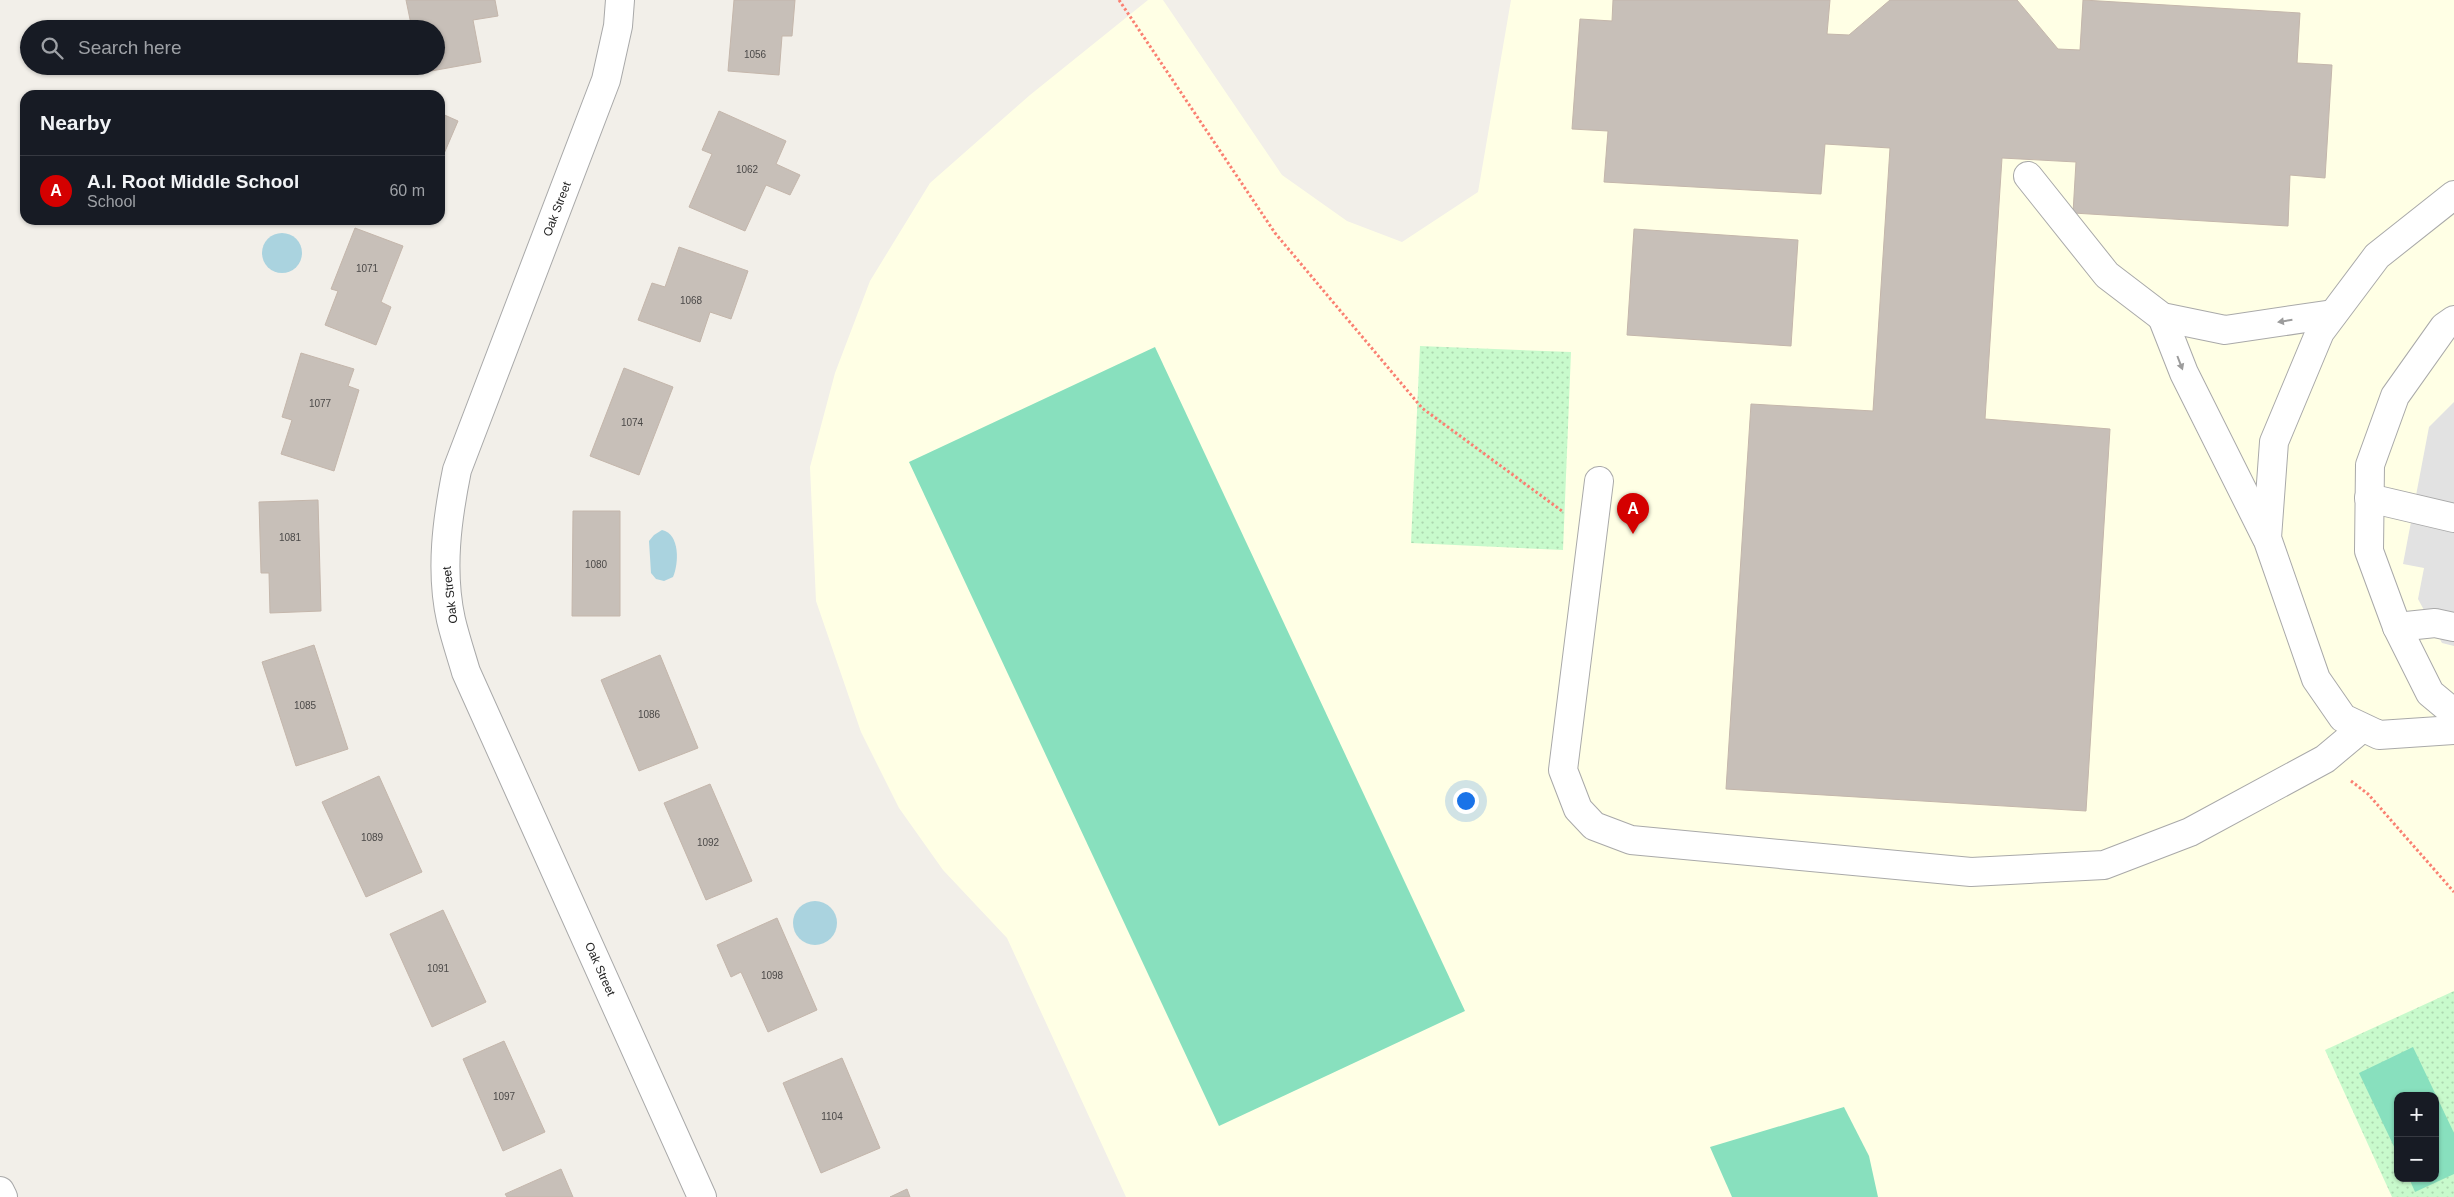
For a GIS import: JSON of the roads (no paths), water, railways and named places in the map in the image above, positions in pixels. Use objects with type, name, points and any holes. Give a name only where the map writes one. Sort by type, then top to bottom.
[{"type":"street","name":"Oak Street","points":[[620,0],[618,26],[606,80],[457,470],[448,520],[446,569],[451,619],[466,672],[702,1197]]},
{"type":"street","points":[[2028,176],[2107,275],[2162,317],[2225,330],[2333,314]]},
{"type":"street","points":[[2267,538],[2274,442],[2320,332],[2377,256],[2454,195]]},
{"type":"street","points":[[2162,317],[2184,373],[2267,538],[2316,680],[2343,718],[2379,735],[2454,730]]},
{"type":"street","points":[[2454,320],[2444,327],[2396,396],[2370,465],[2369,498],[2369,551],[2397,627],[2430,693],[2454,713]]},
{"type":"street","points":[[1599,481],[1563,770],[1578,809],[1594,826],[1631,840],[1971,872],[2104,865],[2190,832],[2325,759],[2362,728]]},
{"type":"street","points":[[2369,498],[2454,518]]},
{"type":"street","points":[[2397,627],[2435,623],[2454,627]]},
{"type":"street","points":[[0,1191],[3,1197]]},
{"type":"water","points":[[278,233],[286,233],[293,236],[299,242],[302,253],[299,264],[293,270],[286,273],[278,273],[271,270],[265,264],[262,257],[262,249],[265,242],[271,236]]},
{"type":"water","points":[[662,530],[672,537],[677,557],[673,577],[664,581],[656,579],[651,573],[649,541]]},
{"type":"water","points":[[815,901],[827,905],[833,911],[837,923],[833,935],[827,941],[815,945],[803,941],[797,935],[793,923],[797,911],[803,905]]},
{"type":"place","name":"A.I. Root Middle School","points":[[1633,534]]}]
